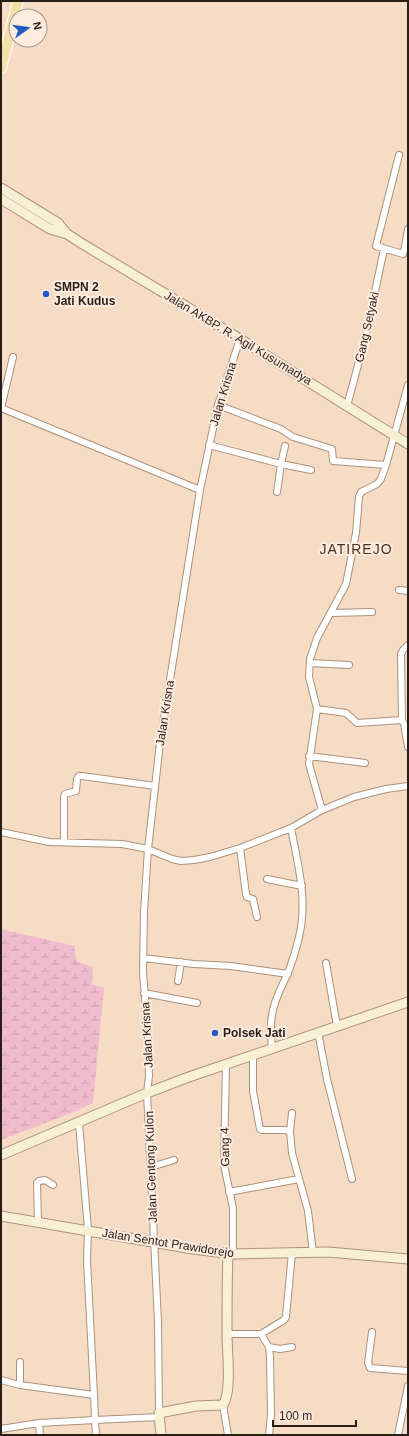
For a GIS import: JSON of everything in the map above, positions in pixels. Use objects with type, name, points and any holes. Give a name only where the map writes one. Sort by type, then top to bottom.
[{"type":"main road","points":[[1,68],[18,1]]},
{"type":"main road","name":"Jalan AKBP. R. Agil Kusumadya","points":[[1,188],[58,223],[67,234]]},
{"type":"main road","name":"Jalan AKBP. R. Agil Kusumadya","points":[[2,200],[50,229],[67,234],[240,339],[408,444]]},
{"type":"main road","points":[[1,1155],[147,1093],[226,1064],[408,1002]]},
{"type":"main road","name":"Jalan Sentot Prawidorejo","points":[[1,1216],[230,1254],[328,1252],[408,1259]]},
{"type":"main road","points":[[161,1435],[159,1415],[196,1406],[223,1405],[225,1401],[227,1392],[227,1334],[230,1254]]},
{"type":"street","points":[[399,155],[376,246],[405,255],[408,229]]},
{"type":"street","name":"Gang Setyaki","points":[[347,406],[365,339],[384,248]]},
{"type":"street","name":"Jalan Krisna","points":[[147,1093],[149,1076],[148,1037],[144,993],[144,912],[148,849],[160,743],[200,490],[218,405],[240,339]]},
{"type":"street","points":[[13,357],[1,408],[200,490]]},
{"type":"street","points":[[322,810],[310,770],[309,756],[317,709],[309,677],[310,663],[314,645],[343,592],[348,577],[356,533],[360,494],[363,490],[379,482],[386,465],[408,385]]},
{"type":"street","points":[[218,405],[281,429],[293,437],[332,449],[333,461],[386,465]]},
{"type":"street","points":[[209,445],[281,464],[311,470]]},
{"type":"street","points":[[277,492],[285,446]]},
{"type":"street","points":[[399,590],[408,591]]},
{"type":"street","points":[[331,613],[372,612]]},
{"type":"street","points":[[408,644],[401,652],[402,720],[408,747]]},
{"type":"street","points":[[310,663],[349,665]]},
{"type":"street","points":[[317,709],[346,713],[358,722],[402,720]]},
{"type":"street","points":[[309,756],[365,763]]},
{"type":"street","points":[[64,842],[64,797],[65,794],[76,791],[77,779],[79,776],[155,786]]},
{"type":"street","points":[[1,832],[41,840],[116,843],[148,849],[172,859],[188,861],[210,857],[240,848],[291,828],[322,810],[358,796],[386,789],[408,786]]},
{"type":"street","points":[[272,1048],[270,1034],[272,1014],[277,996],[288,974],[299,937],[303,914],[302,886],[291,828]]},
{"type":"street","points":[[240,848],[246,894],[247,897],[254,900],[257,917]]},
{"type":"street","points":[[267,880],[302,886]]},
{"type":"street","points":[[143,958],[231,966],[288,974]]},
{"type":"street","points":[[178,981],[181,962]]},
{"type":"street","points":[[326,963],[337,1026]]},
{"type":"street","points":[[144,993],[197,1003]]},
{"type":"street","points":[[318,1032],[327,1079],[352,1179]]},
{"type":"street","points":[[253,1055],[253,1091],[260,1129],[290,1131]]},
{"type":"street","name":"Gang 4","points":[[226,1064],[224,1165],[233,1208],[230,1254]]},
{"type":"street","name":"Jalan Gentong Kulon","points":[[147,1093],[158,1322],[159,1415]]},
{"type":"street","points":[[292,1113],[290,1131],[292,1153],[310,1217],[313,1252]]},
{"type":"street","points":[[79,1123],[88,1230],[87,1261],[96,1435]]},
{"type":"street","points":[[151,1167],[174,1160]]},
{"type":"street","points":[[230,1192],[299,1179]]},
{"type":"street","points":[[38,1222],[37,1183],[45,1180],[53,1185]]},
{"type":"street","points":[[227,1334],[261,1334],[282,1322],[286,1317],[292,1253]]},
{"type":"street","points":[[372,1332],[368,1358],[368,1365],[370,1368],[408,1371]]},
{"type":"street","points":[[261,1334],[269,1347],[271,1390],[269,1435]]},
{"type":"street","points":[[269,1347],[280,1350],[292,1347]]},
{"type":"street","points":[[20,1362],[20,1385]]},
{"type":"street","points":[[1,1380],[20,1385],[94,1395]]},
{"type":"street","points":[[398,1435],[406,1409],[408,1386]]},
{"type":"street","points":[[223,1405],[228,1435]]},
{"type":"street","points":[[1,1429],[40,1423],[159,1415]]},
{"type":"street","points":[[40,1423],[40,1435]]},
{"type":"green space","points":[[1,929],[74,946],[78,962],[93,967],[92,984],[104,988],[93,1103],[79,1110],[1,1140]]},
{"type":"place","name":"SMPN 2 Jati Kudus","points":[[46,294]]},
{"type":"place","name":"Polsek Jati","points":[[215,1033]]},
{"type":"district","name":"JATIREJO","points":[[356,549]]}]
